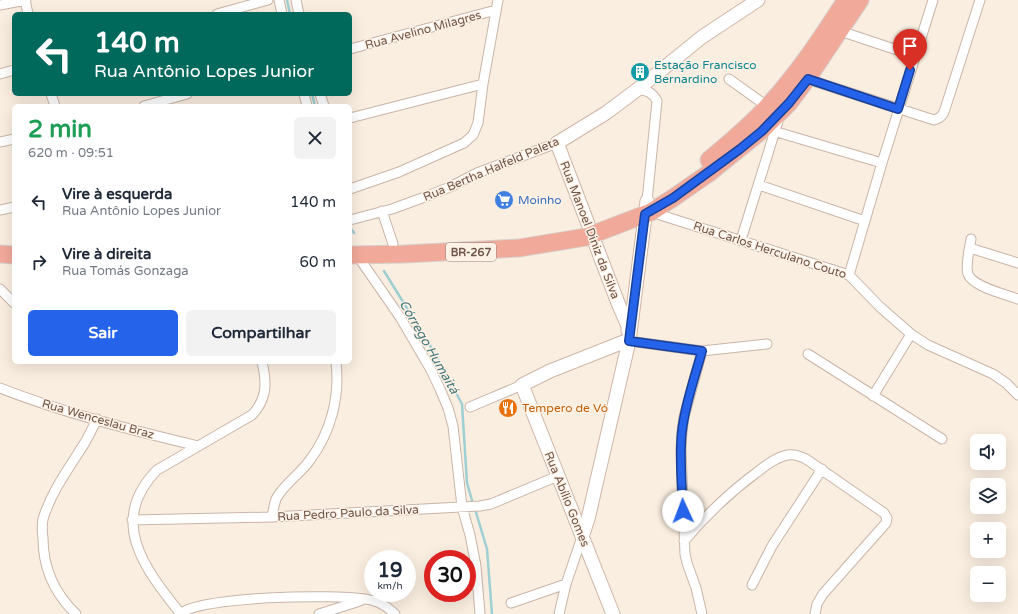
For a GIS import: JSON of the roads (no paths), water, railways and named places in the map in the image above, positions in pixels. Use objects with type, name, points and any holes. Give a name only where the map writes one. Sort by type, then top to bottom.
[{"type":"highway","name":"BR-267","points":[[352,251],[427,254],[519,248],[561,242],[673,198],[768,131],[774,109],[846,0]]},
{"type":"highway","name":"BR-267","points":[[648,209],[662,193],[708,161],[748,127],[774,109],[808,79],[860,0]]},
{"type":"highway","name":"BR-267","points":[[352,251],[393,244],[480,241],[590,230]]},
{"type":"highway","points":[[0,246],[12,247]]},
{"type":"highway","points":[[0,254],[12,255]]},
{"type":"street","points":[[0,5],[25,0],[28,12]]},
{"type":"street","points":[[224,12],[268,0]]},
{"type":"street","points":[[279,0],[282,12]]},
{"type":"street","points":[[296,0],[299,12]]},
{"type":"street","points":[[352,188],[406,169],[464,143],[473,135],[478,123],[483,84],[498,0]]},
{"type":"street","name":"Rua Bertha Halfeld Paleta","points":[[352,219],[422,198],[477,173],[557,143],[606,113],[702,37],[758,0]]},
{"type":"street","points":[[849,275],[914,56],[933,0]]},
{"type":"street","points":[[808,79],[934,120],[942,116],[945,109],[980,0]]},
{"type":"street","name":"Rua Avelino Milagres","points":[[352,48],[496,10]]},
{"type":"street","points":[[840,31],[914,56]]},
{"type":"street","points":[[0,74],[12,71]]},
{"type":"street","points":[[729,79],[774,109]]},
{"type":"street","points":[[352,117],[483,84]]},
{"type":"street","points":[[559,614],[566,584],[588,518],[629,341],[648,209],[656,101],[654,95],[649,91],[638,89]]},
{"type":"street","points":[[151,104],[181,96]]},
{"type":"street","points":[[741,240],[758,185],[768,131],[882,163]]},
{"type":"street","points":[[0,142],[12,139]]},
{"type":"street","name":"Rua Manoel Diniz da Silva","points":[[557,143],[628,326],[629,341]]},
{"type":"street","points":[[758,185],[865,221]]},
{"type":"street","points":[[0,211],[12,208]]},
{"type":"street","name":"Rua Carlos Herculano Couto","points":[[648,209],[849,275],[880,307],[911,334],[928,346],[993,374],[1006,383],[1018,395]]},
{"type":"street","points":[[0,211],[12,214]]},
{"type":"street","points":[[382,211],[393,244]]},
{"type":"street","points":[[1018,263],[971,244],[968,274],[974,281],[1018,299]]},
{"type":"street","points":[[352,251],[400,317],[440,389],[453,426],[476,566],[480,614]]},
{"type":"street","points":[[615,295],[619,298],[628,298],[636,289]]},
{"type":"street","points":[[0,290],[12,301]]},
{"type":"street","points":[[873,396],[911,334]]},
{"type":"street","points":[[470,407],[522,385],[550,371],[626,341],[702,351],[767,344]]},
{"type":"street","points":[[702,351],[684,418],[681,449],[684,541],[687,563],[696,588],[702,614]]},
{"type":"street","points":[[808,354],[942,439]]},
{"type":"street","points":[[262,364],[265,385],[264,395],[259,408],[252,416],[157,470],[146,481],[136,503],[132,520],[139,551],[148,571],[179,613],[188,608],[199,606],[260,599],[324,597],[364,599]]},
{"type":"street","points":[[272,517],[277,499],[282,491],[310,461],[329,428],[334,411],[336,364]]},
{"type":"street","name":"Rua Abílio Gomes","points":[[522,385],[612,614]]},
{"type":"street","name":"Rua Wenceslau Braz","points":[[0,388],[47,406],[146,434],[198,446]]},
{"type":"street","points":[[76,614],[62,598],[52,582],[46,568],[43,550],[43,521],[56,489],[85,442],[97,419]]},
{"type":"street","points":[[684,541],[708,513],[738,487],[777,459],[786,455],[798,455],[884,513],[888,518],[886,523],[823,594],[817,604],[815,614]]},
{"type":"street","points":[[752,585],[772,546],[822,470]]},
{"type":"street","name":"Rua Pedro Paulo da Silva","points":[[132,520],[272,517],[480,506],[491,504],[558,476]]},
{"type":"street","points":[[569,505],[580,505],[592,499]]},
{"type":"street","points":[[511,603],[566,584]]},
{"type":"street","points":[[319,614],[364,600]]},
{"type":"street","points":[[376,602],[389,608],[394,614]]},
{"type":"waterway","name":"Córrego Humaitá","points":[[287,0],[290,12]]},
{"type":"waterway","name":"Córrego Humaitá","points":[[312,96],[314,104]]},
{"type":"waterway","name":"Córrego Humaitá","points":[[384,271],[437,357],[462,404],[467,483],[473,504]]},
{"type":"waterway","name":"Córrego Humaitá","points":[[475,509],[487,549],[492,614]]},
{"type":"place","name":"Estação Francisco Bernardino","points":[[640,72]]},
{"type":"place","name":"Moinho","points":[[504,200]]},
{"type":"place","name":"Tempero de Vó","points":[[508,408]]}]
